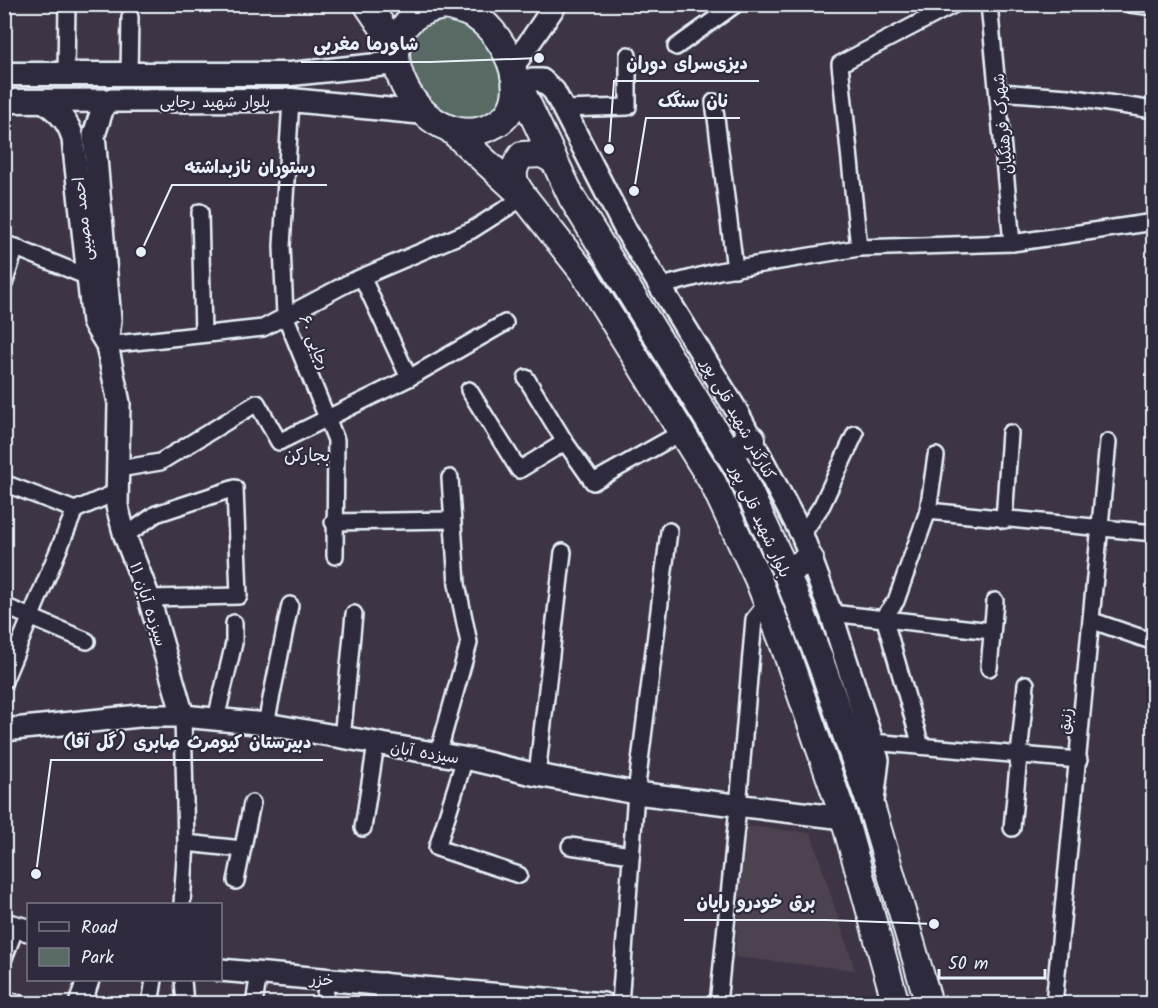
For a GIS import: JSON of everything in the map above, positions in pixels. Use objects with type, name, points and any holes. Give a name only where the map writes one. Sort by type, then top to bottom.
[{"type":"highway","points":[[367,4],[396,55],[407,91],[424,113],[450,129],[466,133],[483,131],[499,123],[510,109],[516,93],[514,74],[504,48],[487,26],[476,17],[448,5],[428,8],[413,16],[401,30],[396,55]]},
{"type":"highway","name":"بلوار شهید قلی پور","points":[[514,74],[572,198],[729,452],[786,572],[821,663],[872,809],[929,1004]]},
{"type":"highway","name":"بلوار شهید قلی پور","points":[[450,129],[523,195],[583,272],[713,483],[767,603],[844,818],[896,1004]]},
{"type":"highway","points":[[523,195],[514,184],[513,174],[516,163],[522,155],[542,154],[553,160]]},
{"type":"highway","points":[[729,452],[752,439]]},
{"type":"highway","points":[[786,572],[810,559]]},
{"type":"main road","name":"بلوار شهید رجایی","points":[[4,74],[291,74],[335,70],[396,55]]},
{"type":"main road","points":[[335,70],[346,72],[354,80],[355,91],[350,101],[340,104]]},
{"type":"main road","name":"بلوار شهید رجایی","points":[[4,101],[291,100],[424,113]]},
{"type":"street","points":[[66,74],[67,4]]},
{"type":"street","points":[[514,74],[556,4]]},
{"type":"street","points":[[676,48],[736,4]]},
{"type":"street","points":[[859,248],[840,64],[955,4]]},
{"type":"street","name":"شهرک فرهنگیان","points":[[989,4],[1012,243]]},
{"type":"street","points":[[1130,4],[1154,7]]},
{"type":"street","points":[[129,74],[130,17]]},
{"type":"street","points":[[563,110],[628,107],[628,55]]},
{"type":"street","name":"کنارگذر شهید قلی پور","points":[[514,74],[549,84],[626,231],[662,286],[752,439],[802,535],[831,613],[878,760],[872,809]]},
{"type":"street","points":[[999,92],[1068,97],[1154,110]]},
{"type":"street","name":"رجایی ۶۰","points":[[291,100],[282,246],[285,315],[325,418],[336,440],[333,522],[335,555]]},
{"type":"street","name":"احمد مصیبی","points":[[43,101],[58,112],[70,129],[84,140],[110,320],[107,345],[119,403],[117,492]]},
{"type":"street","name":"احمد مصیبی","points":[[105,101],[95,125],[84,140],[88,277],[93,322],[107,345]]},
{"type":"street","points":[[714,102],[735,269]]},
{"type":"street","points":[[107,345],[262,327],[362,277],[472,230],[523,195]]},
{"type":"street","points":[[200,212],[203,334]]},
{"type":"street","points":[[662,286],[735,269],[859,248],[1012,243],[1154,222]]},
{"type":"street","points":[[4,284],[10,245],[88,277]]},
{"type":"street","points":[[362,277],[409,378]]},
{"type":"street","points":[[119,469],[160,462],[257,404],[279,442],[409,378],[505,323]]},
{"type":"street","points":[[526,378],[565,442],[593,482],[682,432]]},
{"type":"street","points":[[469,390],[519,470],[565,442]]},
{"type":"street","points":[[1004,520],[1010,433]]},
{"type":"street","points":[[802,535],[822,505],[855,434]]},
{"type":"street","name":"زنبق","points":[[1054,1004],[1093,621],[1108,442]]},
{"type":"street","points":[[884,617],[896,601],[928,511],[936,456]]},
{"type":"street","points":[[438,754],[469,643],[457,584],[450,478]]},
{"type":"street","points":[[4,483],[75,510],[117,492]]},
{"type":"street","points":[[125,536],[156,514],[235,488],[239,596],[149,598]]},
{"type":"street","name":"سیزده آبان ۱۱","points":[[117,492],[117,506],[125,536],[149,598],[183,716]]},
{"type":"street","points":[[6,675],[75,510]]},
{"type":"street","points":[[928,511],[1099,530],[1154,533]]},
{"type":"street","points":[[333,522],[452,520]]},
{"type":"street","points":[[620,1004],[636,793],[669,531]]},
{"type":"street","points":[[537,775],[563,552]]},
{"type":"street","points":[[989,668],[995,601]]},
{"type":"street","points":[[718,1004],[754,619],[767,603]]},
{"type":"street","points":[[266,724],[290,605]]},
{"type":"street","points":[[4,606],[87,641]]},
{"type":"street","points":[[831,613],[884,617],[992,631]]},
{"type":"street","points":[[342,739],[354,614]]},
{"type":"street","points":[[884,617],[921,746]]},
{"type":"street","points":[[1093,621],[1154,642]]},
{"type":"street","points":[[216,719],[234,644],[234,623]]},
{"type":"street","points":[[1012,828],[1026,684]]},
{"type":"street","name":"سیزده آبان","points":[[4,730],[139,716],[183,716],[266,724],[342,739],[465,758],[537,775],[636,793],[844,818]]},
{"type":"street","points":[[182,903],[186,843],[183,716]]},
{"type":"street","points":[[872,742],[1079,760]]},
{"type":"street","points":[[363,828],[376,744]]},
{"type":"street","points":[[465,758],[437,848],[519,875]]},
{"type":"street","points":[[236,880],[252,803]]},
{"type":"street","points":[[186,843],[242,849]]},
{"type":"street","points":[[570,846],[632,855]]},
{"type":"street","points":[[4,958],[16,927]]},
{"type":"street","name":"خزر","points":[[222,970],[327,979],[397,994],[603,1004]]},
{"type":"street","points":[[254,1004],[259,973]]},
{"type":"street","points":[[324,1004],[327,979]]},
{"type":"street","points":[[80,1004],[88,981]]},
{"type":"street","points":[[150,1004],[154,981]]},
{"type":"street","points":[[183,981],[185,1004]]},
{"type":"street","points":[[4,999],[21,1004]]},
{"type":"shaded area","points":[[745,826],[811,833],[855,970],[735,957]]},
{"type":"green space","points":[[457,17],[488,38],[508,88],[490,119],[448,120],[412,87],[405,42],[416,23]]},
{"type":"place","name":"شاورما مغربی","points":[[539,58]]},
{"type":"place","name":"دیزی‌سرای دوران","points":[[609,149]]},
{"type":"place","name":"نان سنگک","points":[[634,191]]},
{"type":"place","name":"رستوران نازبداشته","points":[[141,252]]},
{"type":"place","name":"دبیرستان کیومرث صابری (گل آقا)","points":[[36,874]]},
{"type":"place","name":"برق خودرو رایان","points":[[934,924]]},
{"type":"district","name":"بجارکن","points":[[307,455]]}]
